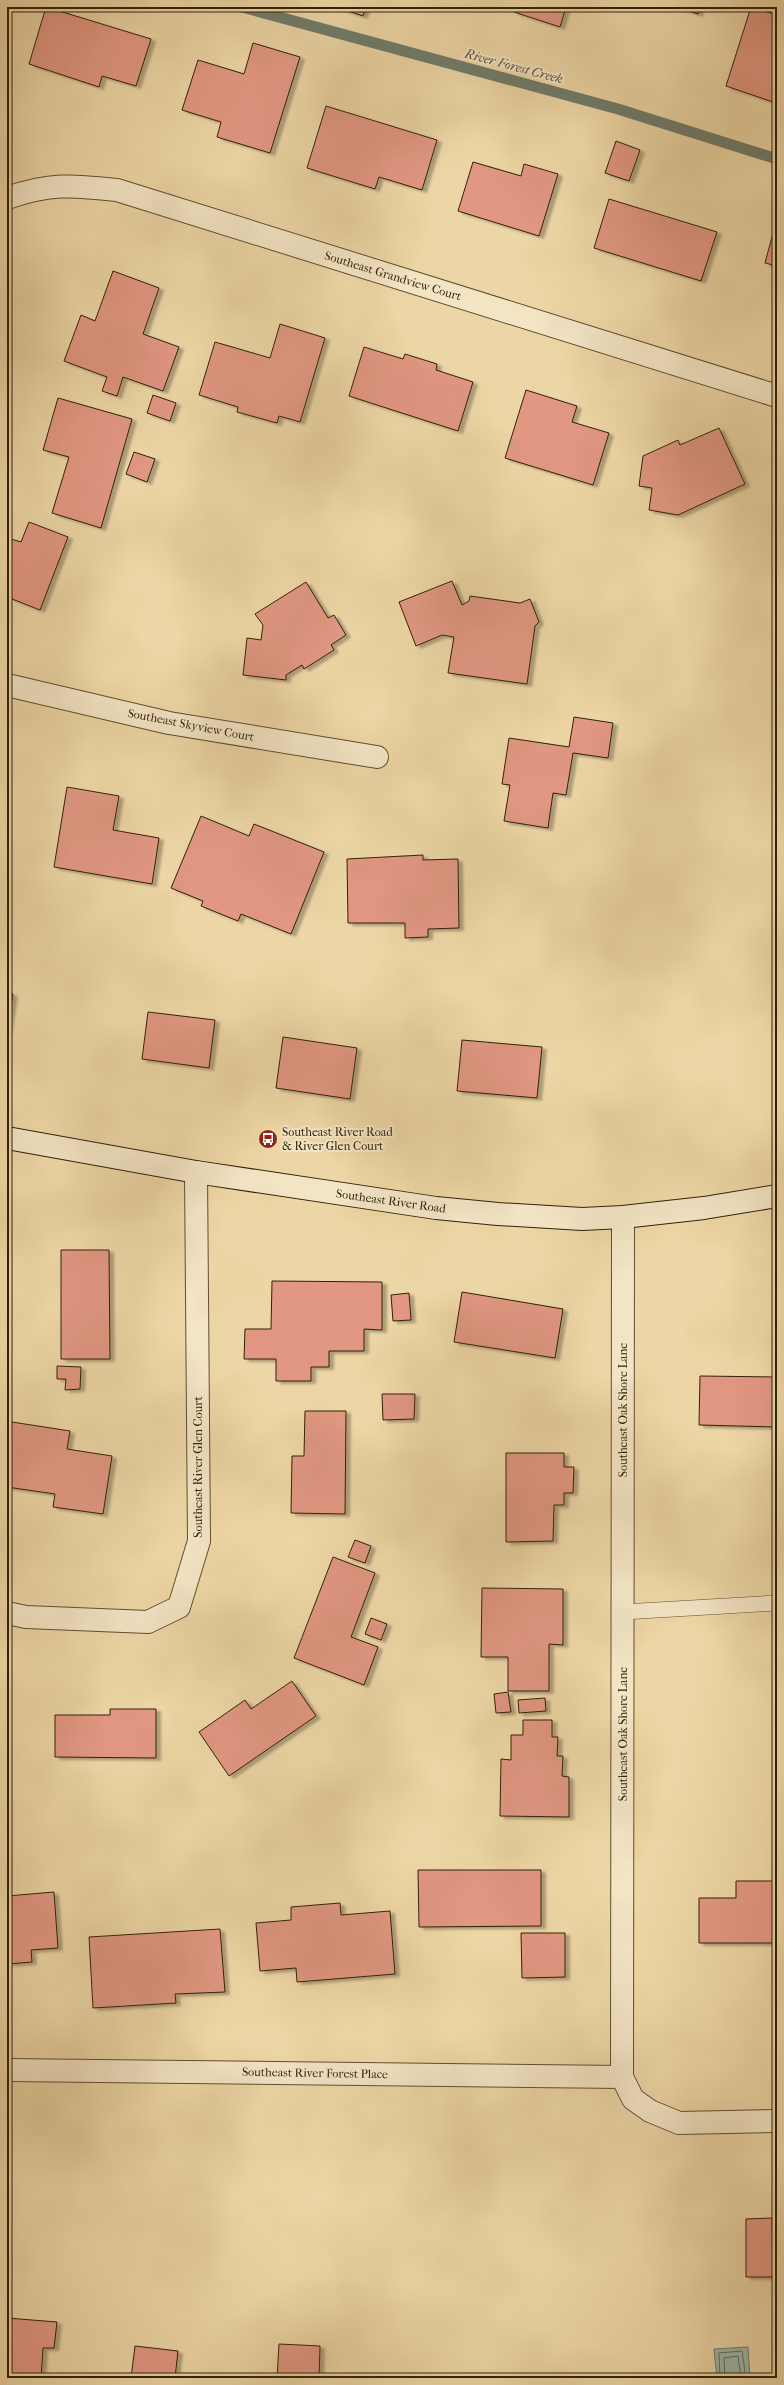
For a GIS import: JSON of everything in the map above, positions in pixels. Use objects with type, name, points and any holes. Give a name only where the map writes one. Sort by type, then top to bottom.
[{"type":"street","name":"Southeast Grandview Court","points":[[7,198],[34,189],[73,185],[117,190],[777,396]]},
{"type":"street","name":"Southeast Skyview Court","points":[[7,685],[169,723],[377,757]]},
{"type":"street","name":"Southeast River Road","points":[[7,1138],[196,1172],[436,1208],[498,1214],[582,1219],[623,1217],[704,1208],[777,1196]]},
{"type":"street","name":"Southeast River Glen Court","points":[[7,1613],[26,1617],[148,1622],[180,1607],[199,1541],[196,1172]]},
{"type":"street","name":"Southeast Oak Shore Lane","points":[[623,1217],[622,2076],[633,2099],[650,2111],[680,2123],[777,2121]]},
{"type":"street","name":"Southeast River Forest Place","points":[[7,2070],[622,2076]]},
{"type":"lane","points":[[623,1612],[777,1603]]},
{"type":"water","points":[[748,2347],[750,2378],[717,2378],[714,2349]]},
{"type":"building","points":[[46,7],[151,39],[136,86],[102,76],[99,87],[29,64]]},
{"type":"building","points":[[336,7],[366,7],[363,16]]},
{"type":"building","points":[[516,7],[566,7],[560,27],[514,12]]},
{"type":"building","points":[[677,7],[700,7],[698,14]]},
{"type":"building","points":[[751,7],[777,15],[776,103],[726,86]]},
{"type":"building","points":[[253,43],[300,57],[270,153],[217,137],[221,122],[182,110],[198,60],[244,74]]},
{"type":"building","points":[[326,106],[437,140],[422,190],[379,177],[375,189],[307,168]]},
{"type":"building","points":[[616,141],[640,150],[629,181],[605,173]]},
{"type":"building","points":[[473,162],[521,176],[524,164],[558,174],[539,236],[458,211]]},
{"type":"building","points":[[609,199],[717,232],[701,281],[594,248]]},
{"type":"building","points":[[777,218],[777,266],[765,263]]},
{"type":"building","points":[[113,271],[159,288],[143,334],[179,347],[163,391],[123,377],[117,396],[102,391],[107,377],[64,361],[81,315],[95,321]]},
{"type":"building","points":[[280,324],[325,338],[300,422],[279,416],[277,423],[237,412],[238,407],[199,395],[215,342],[270,358]]},
{"type":"building","points":[[364,347],[403,359],[405,354],[437,364],[436,370],[473,382],[458,431],[349,396]]},
{"type":"building","points":[[526,390],[577,406],[572,422],[609,433],[593,485],[505,458]]},
{"type":"building","points":[[153,395],[176,403],[170,421],[147,413]]},
{"type":"building","points":[[58,398],[132,419],[101,528],[52,513],[69,457],[43,450]]},
{"type":"building","points":[[719,428],[745,484],[678,515],[649,510],[652,488],[639,486],[643,456],[678,440],[680,445]]},
{"type":"building","points":[[134,452],[155,459],[147,482],[126,474]]},
{"type":"building","points":[[29,522],[68,537],[40,610],[7,597],[7,550],[11,539],[21,542]]},
{"type":"building","points":[[452,581],[462,605],[469,601],[470,596],[520,603],[530,599],[539,622],[535,626],[527,684],[448,673],[454,637],[442,635],[416,646],[399,602]]},
{"type":"building","points":[[306,582],[328,618],[334,615],[346,635],[331,645],[334,650],[304,669],[302,665],[286,675],[286,680],[243,675],[247,638],[261,640],[263,625],[255,614]]},
{"type":"building","points":[[574,717],[613,723],[608,758],[573,753],[566,795],[553,793],[548,828],[504,821],[510,785],[502,784],[509,738],[569,747]]},
{"type":"building","points":[[67,787],[119,796],[113,830],[159,838],[152,884],[54,867]]},
{"type":"building","points":[[201,816],[249,836],[254,824],[324,852],[291,934],[241,914],[238,921],[201,906],[203,901],[171,888]]},
{"type":"building","points":[[423,855],[423,860],[458,859],[459,928],[428,929],[428,937],[405,938],[405,923],[348,923],[347,859]]},
{"type":"building","points":[[7,993],[13,994],[7,1033]]},
{"type":"building","points":[[148,1012],[215,1020],[209,1068],[142,1059]]},
{"type":"building","points":[[283,1037],[357,1048],[350,1099],[276,1088]]},
{"type":"building","points":[[462,1040],[542,1047],[537,1098],[457,1091]]},
{"type":"building","points":[[61,1250],[109,1250],[110,1359],[61,1359]]},
{"type":"building","points":[[272,1281],[382,1282],[382,1330],[364,1329],[364,1351],[329,1351],[329,1367],[311,1367],[311,1381],[276,1381],[276,1359],[244,1359],[245,1329],[271,1329]]},
{"type":"building","points":[[462,1292],[563,1309],[555,1358],[454,1342]]},
{"type":"building","points":[[409,1293],[411,1320],[393,1321],[391,1295]]},
{"type":"building","points":[[57,1366],[81,1367],[80,1389],[65,1390],[66,1379],[57,1379]]},
{"type":"building","points":[[700,1376],[777,1377],[777,1427],[699,1425]]},
{"type":"building","points":[[382,1394],[415,1394],[414,1419],[383,1420]]},
{"type":"building","points":[[305,1411],[346,1411],[345,1514],[291,1513],[292,1456],[304,1456]]},
{"type":"building","points":[[12,1422],[70,1431],[67,1449],[112,1456],[103,1514],[53,1507],[55,1494],[7,1487],[7,1456]]},
{"type":"building","points":[[506,1453],[564,1453],[564,1467],[574,1467],[573,1493],[564,1493],[564,1505],[554,1505],[553,1541],[506,1542]]},
{"type":"building","points":[[355,1540],[371,1546],[365,1563],[348,1557]]},
{"type":"building","points":[[333,1557],[375,1573],[351,1637],[378,1647],[364,1685],[294,1658]]},
{"type":"building","points":[[482,1588],[563,1589],[563,1645],[549,1644],[549,1691],[508,1691],[508,1657],[481,1657]]},
{"type":"building","points":[[371,1618],[387,1624],[381,1640],[365,1634]]},
{"type":"building","points":[[292,1681],[316,1716],[229,1776],[199,1732],[245,1700],[251,1709]]},
{"type":"building","points":[[508,1692],[511,1712],[496,1713],[494,1694]]},
{"type":"building","points":[[545,1698],[546,1711],[519,1713],[518,1700]]},
{"type":"building","points":[[110,1709],[156,1709],[156,1758],[55,1757],[55,1715],[110,1715]]},
{"type":"building","points":[[523,1720],[552,1720],[552,1737],[558,1737],[557,1756],[563,1756],[562,1776],[569,1777],[569,1817],[500,1816],[501,1759],[511,1760],[511,1735],[523,1735]]},
{"type":"building","points":[[418,1870],[541,1870],[541,1926],[419,1927]]},
{"type":"building","points":[[736,1881],[777,1881],[777,1943],[699,1943],[699,1898],[736,1898]]},
{"type":"building","points":[[54,1892],[58,1948],[31,1950],[32,1962],[7,1964],[7,1896]]},
{"type":"building","points":[[340,1903],[341,1915],[390,1911],[395,1974],[297,1982],[296,1968],[260,1971],[256,1923],[291,1920],[291,1907]]},
{"type":"building","points":[[220,1929],[225,1992],[175,1994],[176,2003],[93,2008],[89,1937]]},
{"type":"building","points":[[521,1933],[565,1933],[565,1977],[522,1978]]},
{"type":"building","points":[[772,2218],[773,2277],[746,2277],[746,2219]]},
{"type":"building","points":[[7,2318],[57,2322],[54,2348],[43,2348],[41,2378],[7,2378]]},
{"type":"building","points":[[279,2344],[320,2346],[319,2378],[277,2378]]},
{"type":"building","points":[[135,2346],[178,2351],[175,2378],[131,2378]]},
{"type":"waterway","name":"River Forest Creek","points":[[242,7],[618,109],[777,159]]},
{"type":"place","name":"Southeast River Road & River Glen Court","points":[[268,1139]]}]
